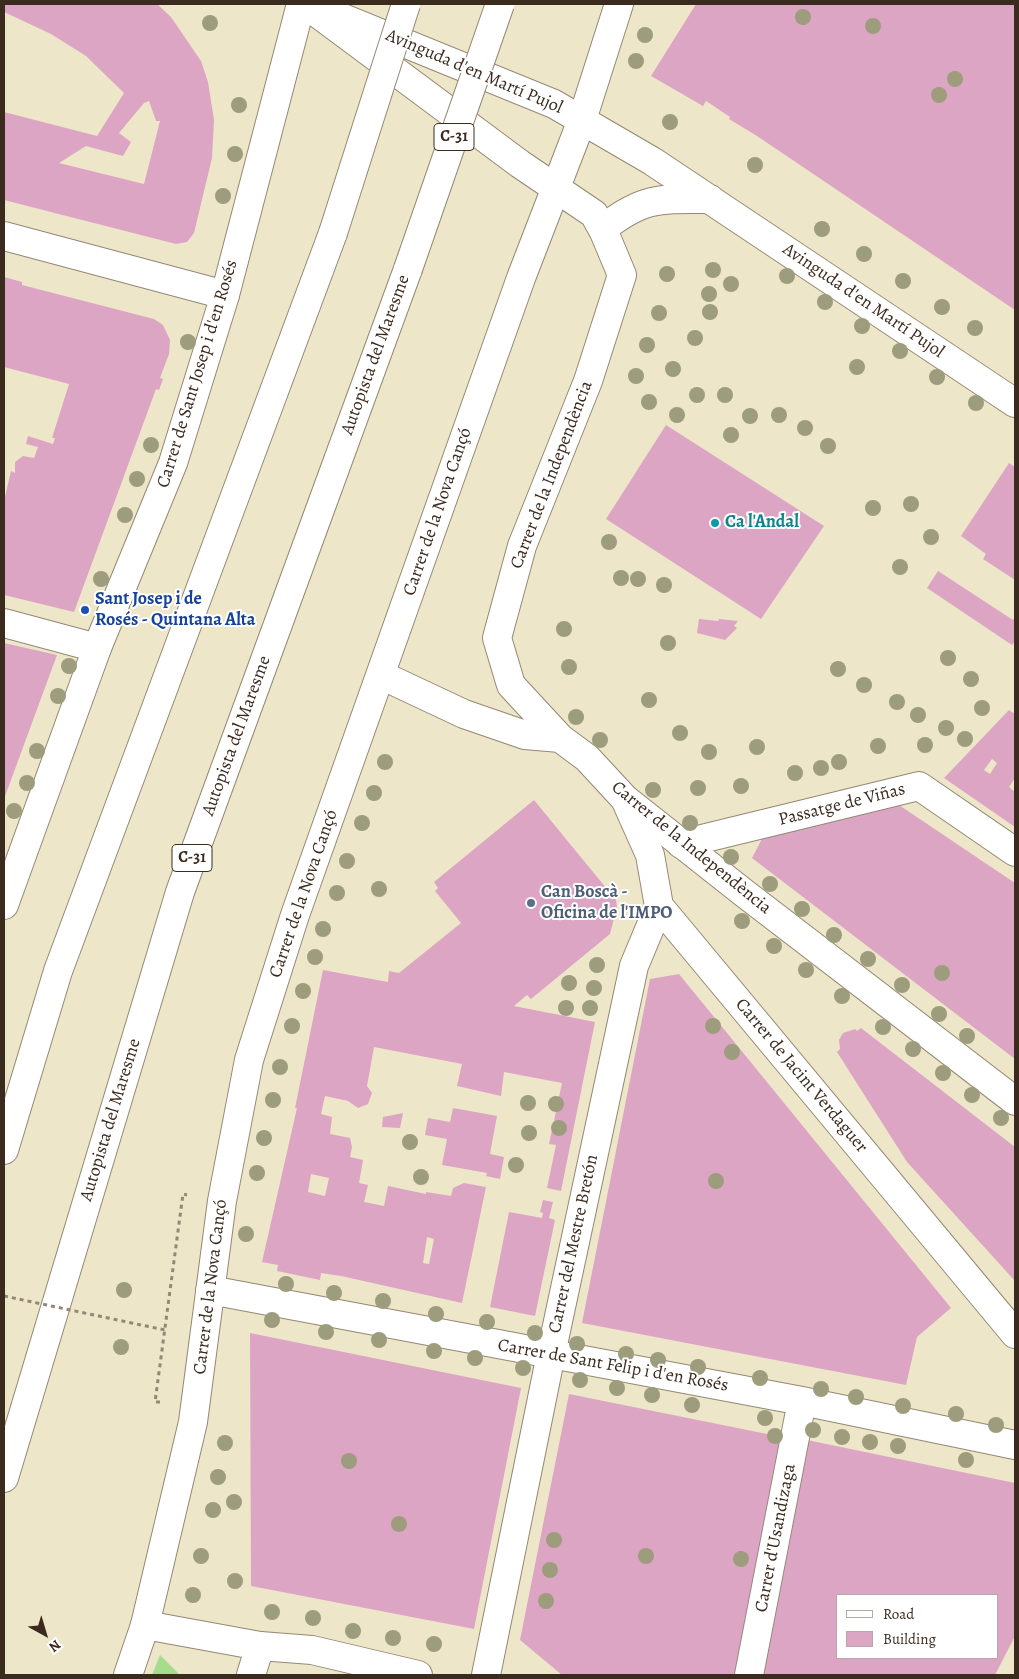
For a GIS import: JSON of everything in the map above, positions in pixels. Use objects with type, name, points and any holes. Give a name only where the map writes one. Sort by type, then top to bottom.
[{"type":"main road","name":"Carrer de Sant Josep i d'en Rosés","points":[[4,904],[97,648],[174,463],[225,295],[301,4]]},
{"type":"main road","name":"Avinguda d'en Martí Pujol","points":[[306,4],[543,97],[652,161],[1015,403]]},
{"type":"main road","name":"Carrer de la Independència","points":[[306,4],[512,158],[594,214],[604,232],[622,275],[588,382],[522,546],[497,638],[511,685],[560,738],[587,758],[625,799],[1015,1101]]},
{"type":"main road","points":[[4,1150],[58,971],[333,234],[406,4]]},
{"type":"main road","name":"Autopista del Maresme","points":[[4,1501],[6,1467],[180,892],[408,269],[500,4]]},
{"type":"main road","name":"Carrer de la Nova Cançó","points":[[128,1675],[145,1625],[193,1422],[230,1153],[249,1060],[294,915],[521,278],[582,120],[619,4]]},
{"type":"main road","points":[[604,232],[605,227],[625,212],[658,199],[710,199]]},
{"type":"main road","points":[[4,236],[225,295]]},
{"type":"main road","points":[[4,623],[97,648]]},
{"type":"main road","points":[[381,675],[464,714],[525,735],[560,738]]},
{"type":"main road","name":"Passatge de Viñas","points":[[682,844],[919,786],[1015,852]]},
{"type":"main road","name":"Carrer de Jacint Verdaguer","points":[[625,799],[650,855],[659,906],[1015,1334]]},
{"type":"main road","name":"Carrer del Mestre Bretón","points":[[486,1675],[551,1354],[634,966],[659,906]]},
{"type":"main road","points":[[4,1084],[58,971]]},
{"type":"main road","name":"Carrer de Sant Felip i d'en Rosés","points":[[210,1290],[802,1401],[1015,1445]]},
{"type":"main road","name":"Carrer d'Usandizaga","points":[[749,1675],[802,1401]]},
{"type":"main road","points":[[145,1625],[260,1646],[312,1650],[418,1675]]},
{"type":"main road","points":[[252,1675],[260,1646]]},
{"type":"path","points":[[164,1403],[155,1402],[183,1194],[195,1196]]},
{"type":"path","points":[[4,1296],[164,1330]]},
{"type":"green space","points":[[160,1655],[178,1673],[179,1675],[152,1675]]},
{"type":"building","points":[[4,4],[157,4],[171,17],[201,61],[208,82],[214,120],[212,158],[194,233],[187,242],[176,244],[4,200],[4,112],[97,136],[124,93],[86,56],[51,34],[4,12]],"holes":[[[149,101],[156,121],[160,121],[144,184],[59,163],[86,146],[123,156],[131,142],[119,133],[144,103]]]},
{"type":"building","points":[[696,4],[1015,4],[1015,310],[729,119],[730,117],[706,101],[703,106],[651,76]]},
{"type":"building","points":[[4,277],[22,282],[22,285],[154,319],[163,325],[170,340],[169,354],[160,378],[163,379],[159,390],[156,389],[74,612],[4,595],[4,501],[11,471],[15,473],[15,462],[23,456],[34,458],[38,447],[26,444],[28,436],[53,444],[55,438],[52,438],[69,384],[4,367]]},
{"type":"building","name":"Ca l'Andal","points":[[666,425],[824,526],[761,619],[606,519]]},
{"type":"building","points":[[1009,463],[1015,467],[1015,580],[983,559],[986,554],[961,536]]},
{"type":"building","points":[[938,571],[1013,620],[1015,617],[1015,641],[1012,645],[927,588]]},
{"type":"building","points":[[699,619],[738,621],[734,626],[737,628],[725,640],[697,633]]},
{"type":"building","points":[[4,643],[57,655],[4,799]]},
{"type":"building","points":[[1009,710],[1015,714],[1015,778],[1009,787],[1015,792],[1015,827],[944,778]],"holes":[[[992,759],[997,763],[990,774],[984,770]]]},
{"type":"building","points":[[534,800],[616,900],[617,907],[610,934],[531,999],[527,995],[514,1006],[595,1022],[561,1191],[547,1188],[556,1145],[549,1144],[562,1083],[504,1072],[501,1096],[457,1086],[462,1064],[374,1047],[367,1086],[372,1093],[368,1104],[358,1108],[348,1101],[325,1096],[321,1114],[332,1117],[330,1134],[350,1138],[352,1147],[350,1157],[363,1160],[359,1183],[368,1185],[364,1202],[384,1206],[388,1186],[426,1194],[426,1192],[451,1196],[453,1188],[464,1183],[486,1187],[462,1303],[341,1276],[321,1273],[320,1280],[277,1271],[278,1265],[262,1262],[297,1108],[295,1108],[323,970],[388,982],[389,971],[399,973],[461,923],[435,891],[438,888],[434,882]],"holes":[[[311,1174],[329,1178],[325,1196],[308,1192]],[[427,1237],[434,1239],[429,1264],[423,1263]]]},
{"type":"building","points":[[893,801],[1015,883],[1015,1059],[752,858],[766,831]]},
{"type":"building","points":[[679,974],[951,1308],[917,1337],[906,1385],[582,1323],[650,979]]},
{"type":"building","points":[[861,1028],[1015,1147],[1015,1281],[907,1162],[837,1052],[840,1049],[839,1040],[843,1033],[855,1029],[857,1031]]},
{"type":"building","points":[[453,1108],[497,1116],[490,1154],[504,1157],[500,1179],[486,1176],[487,1173],[442,1165],[447,1139],[425,1135],[428,1118],[450,1122]]},
{"type":"building","points":[[403,1113],[400,1128],[382,1127],[383,1117]]},
{"type":"building","points":[[543,1200],[553,1202],[549,1218],[555,1220],[535,1316],[490,1307],[509,1212],[542,1218],[543,1213],[540,1212]]},
{"type":"building","points":[[250,1333],[521,1388],[474,1629],[251,1586]]},
{"type":"building","points":[[569,1394],[782,1437],[737,1675],[562,1675],[520,1640]]},
{"type":"building","points":[[807,1440],[1015,1483],[1015,1636],[995,1675],[762,1675]]},
{"type":"place","name":"Ca l'Andal","points":[[715,523]]},
{"type":"place","name":"Sant Josep i de Rosés - Quintana Alta","points":[[85,610]]},
{"type":"place","name":"Can Boscà - Oficina de l'IMPO","points":[[531,903]]}]
